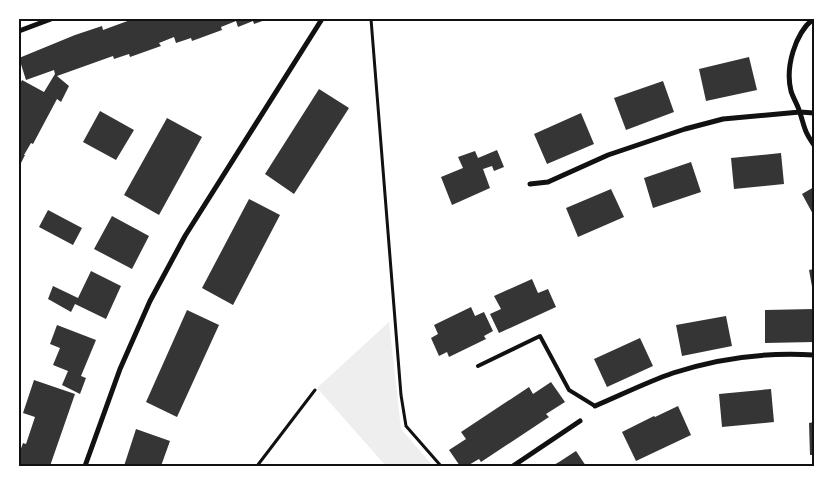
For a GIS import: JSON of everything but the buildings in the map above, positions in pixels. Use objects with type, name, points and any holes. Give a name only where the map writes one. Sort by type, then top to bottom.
[{"type":"street","points":[[19,31],[51,19]]},
{"type":"street","points":[[85,466],[120,369],[150,301],[185,236],[322,19]]},
{"type":"street","points":[[813,19],[806,25],[795,44],[790,65],[791,90],[800,112],[805,132],[814,144]]},
{"type":"street","points":[[530,184],[548,182],[608,155],[685,129],[723,119],[800,112],[814,113]]},
{"type":"street","points":[[595,406],[672,374],[710,363],[749,356],[814,355]]},
{"type":"street","points":[[513,466],[580,421]]},
{"type":"lane","points":[[478,366],[540,336],[569,390],[595,406]]},
{"type":"path","points":[[371,19],[401,395],[406,426],[441,466]]},
{"type":"path","points":[[257,466],[315,390]]},
{"type":"shaded area","points":[[389,322],[401,429],[433,466],[386,466],[317,388]]}]
